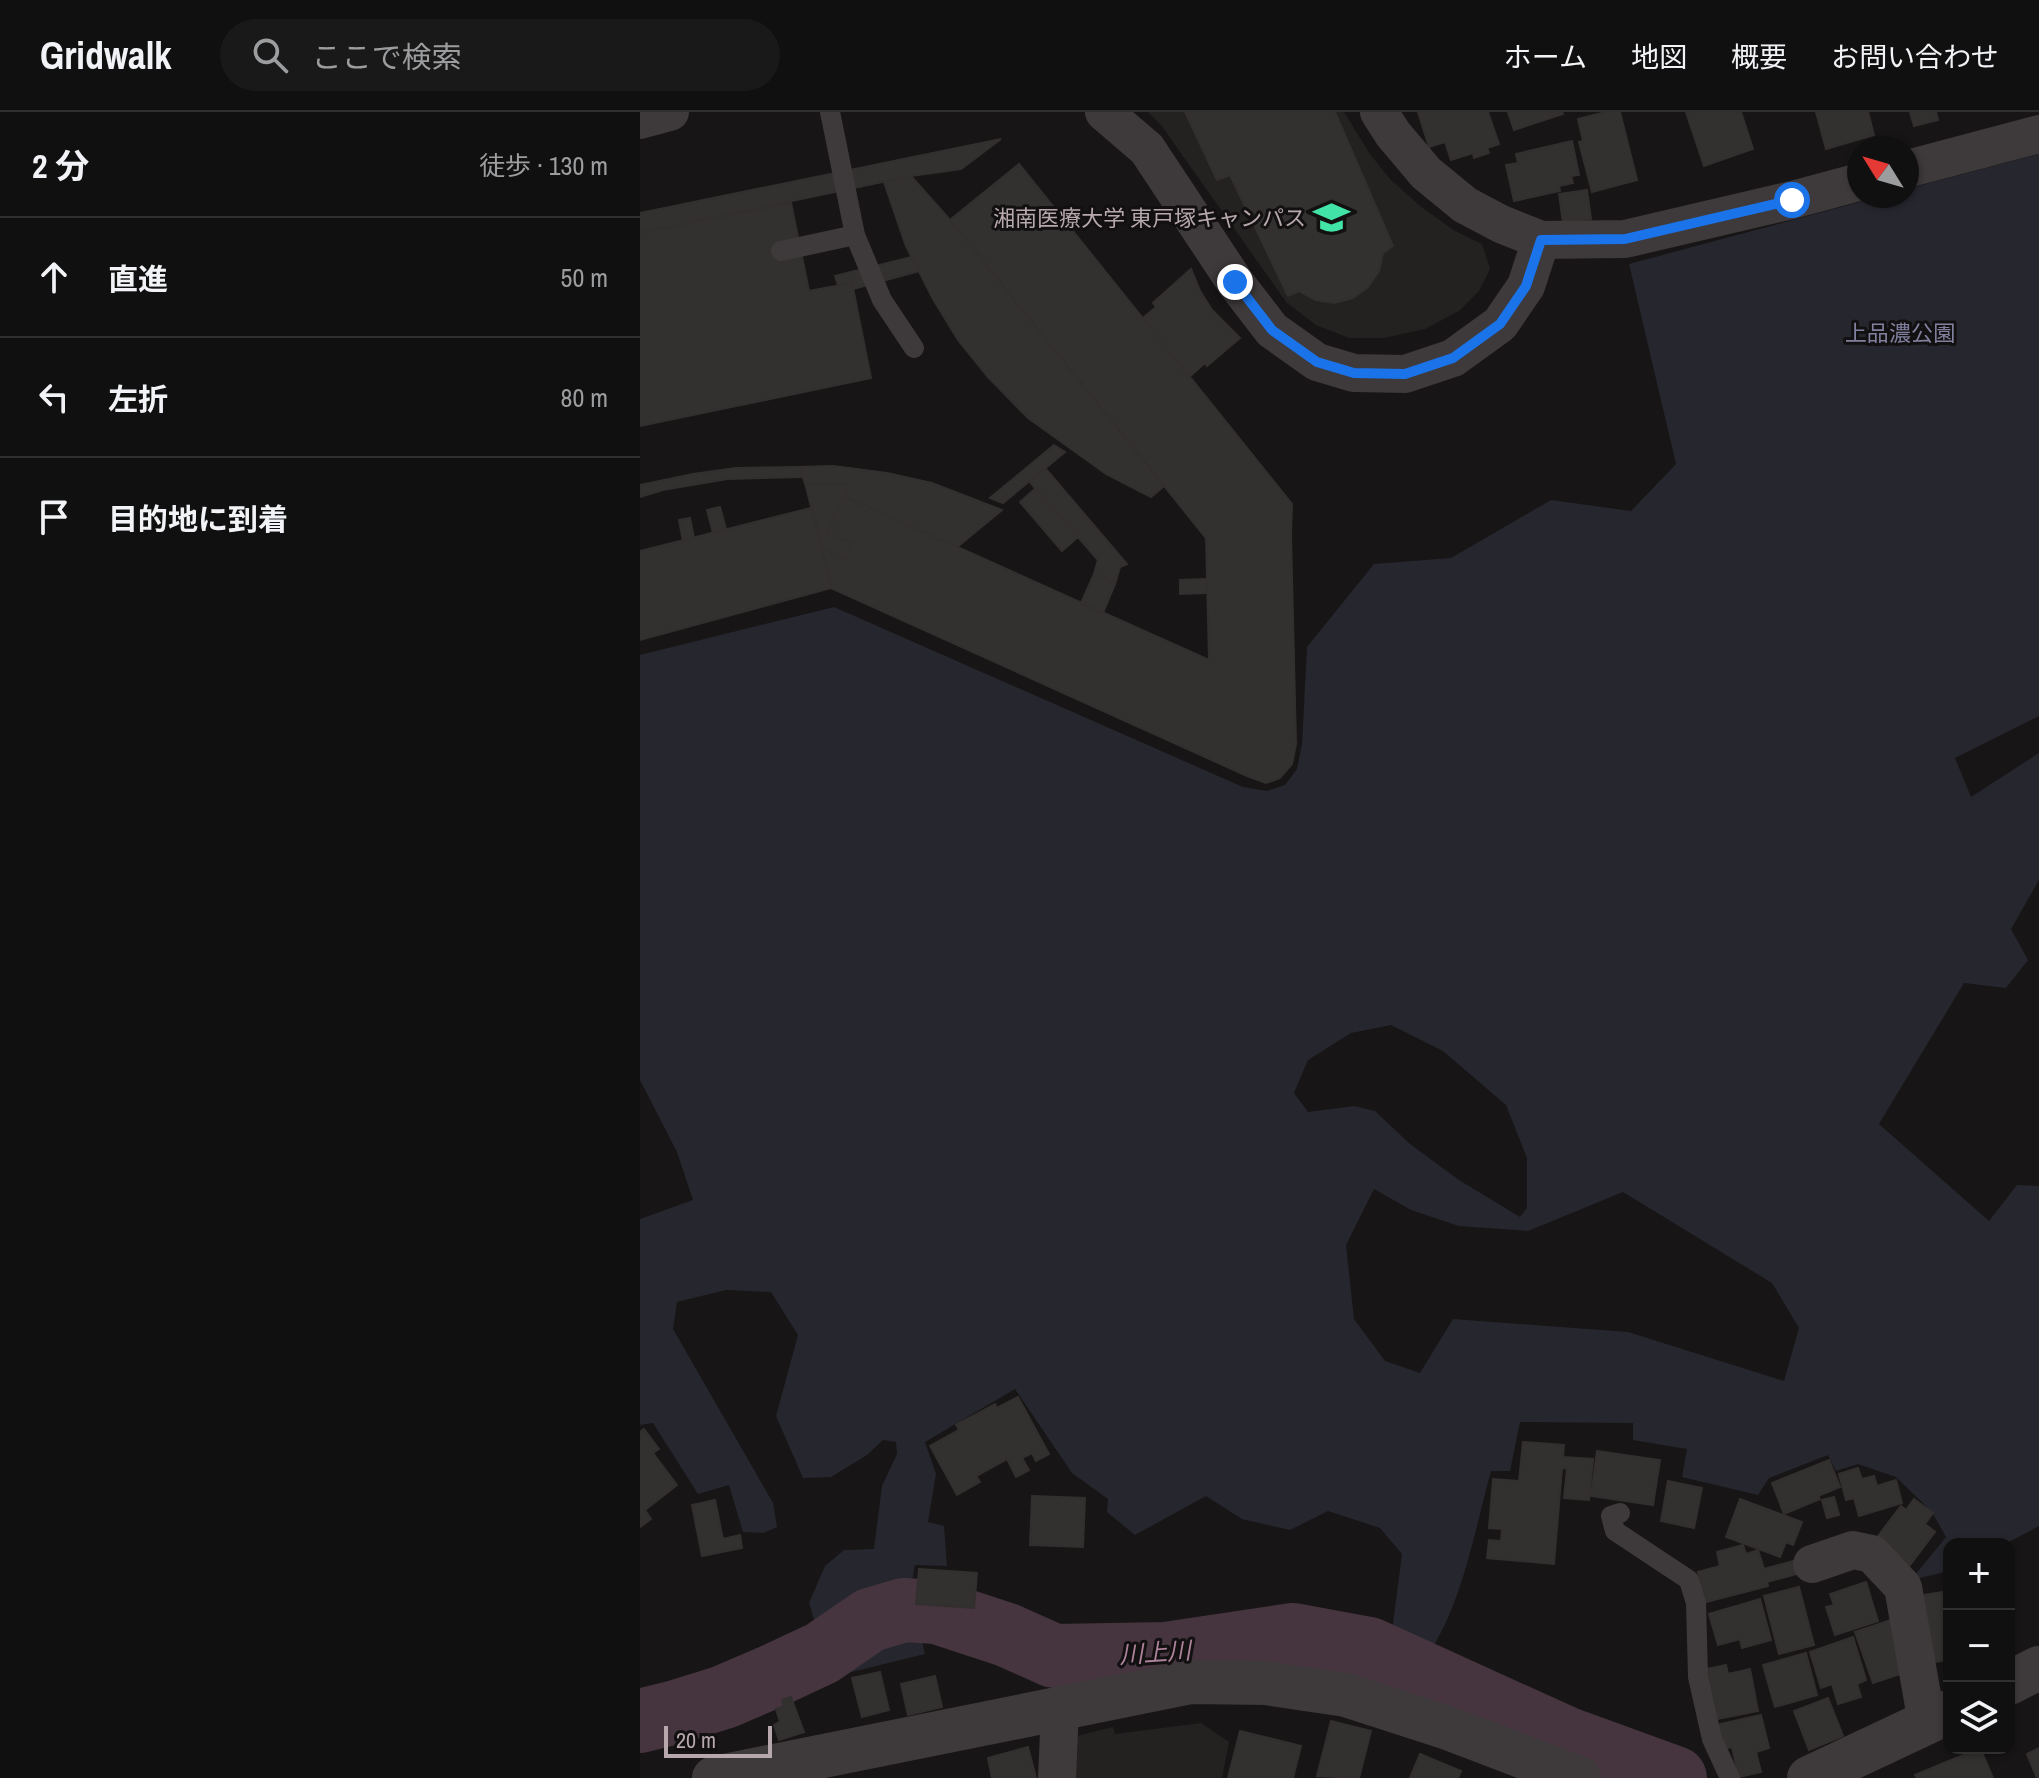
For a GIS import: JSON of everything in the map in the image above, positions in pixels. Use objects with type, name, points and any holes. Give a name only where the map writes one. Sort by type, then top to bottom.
[{"type":"street","points":[[640,120],[670,112]]},
{"type":"street","points":[[1104,112],[1147,149],[1235,282],[1272,330],[1317,362],[1354,373],[1405,374],[1453,358],[1500,324],[1526,286],[1541,240]]},
{"type":"street","points":[[1379,112],[1426,173],[1465,205],[1541,240],[1625,239],[1847,185]]},
{"type":"street","points":[[1919,166],[2039,134]]},
{"type":"street","points":[[1809,1778],[1883,1762],[1938,1717],[1903,1587],[1872,1554],[1853,1550],[1812,1564]]},
{"type":"street","points":[[2011,1682],[2039,1668]]},
{"type":"street","points":[[714,1778],[1191,1682],[1265,1683],[1346,1695],[1445,1727],[1579,1778]]},
{"type":"street","points":[[1057,1778],[1060,1708]]},
{"type":"lane","points":[[830,112],[855,235],[882,300],[914,348]]},
{"type":"lane","points":[[781,251],[855,235]]},
{"type":"lane","points":[[1620,1513],[1611,1516],[1615,1531],[1689,1580],[1696,1603],[1698,1677],[1712,1739],[1730,1778]]},
{"type":"shaded area","name":"湘南医療大学 東戸塚キャンパス","points":[[1148,112],[1344,112],[1390,179],[1455,231],[1482,244],[1490,269],[1479,291],[1459,311],[1425,329],[1384,338],[1349,338],[1316,325],[1287,303],[1161,125]]},
{"type":"shaded area","points":[[1201,1723],[1229,1742],[1222,1778],[1064,1778],[1073,1737],[1113,1727],[1115,1734]]},
{"type":"green space","name":"上品濃公園","points":[[2039,154],[2039,716],[1955,758],[1971,797],[2039,753],[2039,880],[2011,929],[2028,960],[2006,988],[1964,983],[1879,1124],[1989,1221],[2017,1185],[2039,1186],[2039,1526],[2015,1539],[1945,1538],[1932,1512],[1896,1477],[1858,1464],[1836,1471],[1828,1455],[1769,1478],[1758,1495],[1682,1477],[1687,1449],[1633,1440],[1633,1423],[1520,1422],[1510,1471],[1491,1471],[1456,1596],[1447,1620],[1422,1663],[1390,1647],[1402,1554],[1380,1528],[1328,1511],[1290,1530],[1242,1519],[1206,1496],[1135,1535],[1107,1512],[1108,1499],[1072,1473],[1015,1389],[925,1442],[936,1474],[928,1522],[944,1526],[947,1566],[915,1565],[910,1593],[925,1654],[831,1677],[809,1603],[825,1566],[844,1550],[874,1549],[882,1486],[897,1454],[896,1442],[883,1440],[867,1455],[831,1477],[803,1478],[776,1416],[798,1335],[771,1292],[726,1290],[677,1302],[673,1329],[773,1503],[777,1527],[763,1533],[743,1532],[729,1485],[698,1494],[653,1423],[640,1425],[640,1219],[693,1200],[677,1152],[640,1080],[640,655],[834,607],[1243,787],[1267,791],[1285,785],[1297,769],[1302,744],[1307,647],[1374,564],[1451,558],[1551,500],[1631,511],[1676,464],[1629,264],[1847,205],[1847,208],[1919,208],[1919,186]],"holes":[[[1391,1025],[1443,1051],[1506,1105],[1527,1158],[1527,1208],[1520,1217],[1459,1180],[1410,1144],[1375,1111],[1354,1106],[1308,1112],[1294,1093],[1308,1060],[1351,1033]],[[1374,1189],[1411,1210],[1459,1226],[1528,1231],[1623,1192],[1772,1283],[1799,1328],[1784,1381],[1628,1332],[1453,1319],[1420,1373],[1385,1361],[1354,1319],[1346,1245]]]},
{"type":"green space","points":[[1943,1541],[1943,1572],[1911,1580]]},
{"type":"building","points":[[1185,112],[1335,112],[1393,246],[1383,253],[1379,271],[1368,287],[1353,298],[1334,303],[1316,300],[1299,291],[1288,296],[1230,175],[1217,180]]},
{"type":"building","points":[[1418,112],[1488,112],[1499,144],[1487,148],[1489,153],[1474,158],[1473,153],[1451,160],[1445,142],[1429,147]]},
{"type":"building","points":[[1508,112],[1562,112],[1563,114],[1514,130]]},
{"type":"building","points":[[1620,112],[1637,180],[1592,192],[1579,142],[1583,141],[1578,119]]},
{"type":"building","points":[[1686,112],[1741,112],[1753,149],[1704,166]]},
{"type":"building","points":[[1816,112],[1868,112],[1874,135],[1847,136],[1847,143],[1826,149]]},
{"type":"building","points":[[1910,112],[1936,112],[1938,120],[1914,126]]},
{"type":"building","points":[[1001,139],[961,169],[911,176],[640,233],[640,213]]},
{"type":"building","points":[[1572,141],[1579,175],[1571,176],[1573,183],[1559,186],[1560,191],[1514,201],[1506,165],[1518,163],[1516,154]]},
{"type":"building","points":[[1019,164],[1292,504],[1296,744],[1292,764],[1280,778],[1266,783],[1247,776],[831,588],[822,549],[845,559],[852,544],[827,533],[844,496],[1209,660],[1206,538],[950,220]]},
{"type":"building","points":[[911,176],[1164,486],[1151,497],[1106,474],[1028,418],[958,340],[906,246],[884,182]]},
{"type":"building","points":[[1587,190],[1591,219],[1563,223],[1559,194]]},
{"type":"building","points":[[791,203],[809,291],[852,283],[871,378],[640,426],[640,233]]},
{"type":"building","points":[[912,257],[919,271],[853,289],[852,283],[838,285],[835,276]]},
{"type":"building","points":[[1191,269],[1212,310],[1240,338],[1189,377],[1143,318],[1156,307],[1153,303]]},
{"type":"building","points":[[1054,445],[1065,452],[1003,503],[990,498]]},
{"type":"building","points":[[833,466],[932,483],[1002,510],[957,547],[844,496],[848,485],[805,483],[799,467]]},
{"type":"building","points":[[799,467],[802,477],[727,479],[640,497],[640,485],[693,474],[736,468]]},
{"type":"building","points":[[1045,468],[1127,564],[1120,567],[1115,584],[1094,574],[1098,560],[1029,481]]},
{"type":"building","points":[[805,483],[848,485],[827,533],[852,544],[845,559],[822,549]]},
{"type":"building","points":[[1036,488],[1078,537],[1062,551],[1020,502]]},
{"type":"building","points":[[720,507],[726,529],[713,533],[707,510]]},
{"type":"building","points":[[811,508],[831,588],[640,640],[640,551]]},
{"type":"building","points":[[690,518],[694,538],[683,541],[679,520]]},
{"type":"building","points":[[1094,574],[1115,584],[1103,613],[1081,603]]},
{"type":"building","points":[[1206,579],[1207,593],[1180,594],[1180,580]]},
{"type":"building","points":[[1018,1397],[1049,1454],[1036,1461],[1032,1453],[1022,1458],[1029,1470],[1016,1477],[1007,1459],[976,1476],[980,1482],[957,1495],[930,1446],[959,1430],[956,1425],[995,1404],[997,1408]]},
{"type":"building","points":[[644,1429],[659,1449],[653,1453],[677,1485],[645,1510],[651,1519],[640,1527],[640,1432]]},
{"type":"building","points":[[1523,1442],[1564,1445],[1563,1457],[1593,1459],[1589,1500],[1564,1498],[1567,1469],[1562,1468],[1554,1564],[1487,1558],[1489,1540],[1501,1541],[1502,1529],[1489,1528],[1493,1479],[1519,1481]]},
{"type":"building","points":[[1597,1451],[1660,1460],[1653,1505],[1591,1496]]},
{"type":"building","points":[[1829,1460],[1840,1487],[1784,1514],[1772,1483]]},
{"type":"building","points":[[1858,1468],[1862,1479],[1874,1476],[1877,1486],[1896,1480],[1902,1503],[1859,1516],[1854,1498],[1846,1500],[1839,1474]]},
{"type":"building","points":[[1668,1481],[1702,1488],[1694,1528],[1661,1521]]},
{"type":"building","points":[[1032,1496],[1085,1498],[1083,1547],[1030,1545]]},
{"type":"building","points":[[1834,1497],[1839,1515],[1827,1518],[1822,1500]]},
{"type":"building","points":[[1740,1499],[1802,1522],[1793,1545],[1786,1542],[1780,1557],[1726,1537]]},
{"type":"building","points":[[1914,1499],[1933,1513],[1925,1524],[1935,1532],[1910,1565],[1875,1540],[1901,1506],[1906,1510]]},
{"type":"building","points":[[715,1500],[723,1539],[740,1535],[742,1548],[702,1556],[692,1505]]},
{"type":"building","points":[[1743,1545],[1746,1554],[1758,1550],[1764,1569],[1797,1560],[1800,1573],[1767,1582],[1768,1586],[1706,1602],[1698,1572],[1720,1566],[1717,1552]]},
{"type":"building","points":[[919,1569],[977,1573],[974,1608],[916,1604]]},
{"type":"building","points":[[1866,1582],[1878,1621],[1835,1635],[1826,1607],[1834,1605],[1830,1594]]},
{"type":"building","points":[[1799,1587],[1814,1645],[1779,1654],[1764,1596]]},
{"type":"building","points":[[1943,1592],[1943,1661],[1927,1663],[1917,1596]]},
{"type":"building","points":[[1760,1599],[1771,1640],[1742,1648],[1740,1639],[1718,1645],[1709,1614]]},
{"type":"building","points":[[1894,1619],[1912,1670],[1873,1683],[1855,1632]]},
{"type":"building","points":[[1853,1637],[1866,1680],[1857,1684],[1861,1697],[1838,1704],[1832,1684],[1821,1688],[1810,1652]]},
{"type":"building","points":[[1806,1653],[1817,1695],[1775,1707],[1763,1665]]},
{"type":"building","points":[[1726,1665],[1728,1674],[1750,1669],[1758,1711],[1717,1719],[1707,1669]]},
{"type":"building","points":[[880,1672],[889,1710],[862,1717],[852,1678]]},
{"type":"building","points":[[935,1676],[942,1707],[908,1715],[901,1684]]},
{"type":"building","points":[[791,1697],[804,1732],[779,1740],[774,1725],[780,1722],[776,1709],[784,1706],[782,1700]]},
{"type":"building","points":[[1828,1698],[1843,1736],[1809,1750],[1794,1711]]},
{"type":"building","points":[[1761,1715],[1769,1748],[1756,1752],[1761,1772],[1739,1777],[1732,1747],[1722,1749],[1716,1725]]},
{"type":"building","points":[[1331,1721],[1371,1731],[1359,1778],[1317,1776]]},
{"type":"building","points":[[1240,1731],[1301,1746],[1293,1778],[1228,1778]]},
{"type":"building","points":[[1028,1747],[1036,1778],[992,1778],[988,1758]]},
{"type":"building","points":[[2039,1748],[2039,1778],[2037,1778],[2027,1754]]},
{"type":"building","points":[[1420,1754],[1461,1771],[1458,1778],[1410,1778]]},
{"type":"building","points":[[1966,1754],[1983,1754],[1993,1778],[1917,1778],[1915,1775]]},
{"type":"waterway","name":"川上川","points":[[640,1721],[724,1697],[822,1653],[870,1620],[904,1610],[937,1612],[1007,1635],[1054,1656],[1166,1654],[1293,1635],[1369,1649],[1565,1738],[1675,1778]]},
{"type":"place","name":"湘南医療大学 東戸塚キャンパス","points":[[1332,218]]},
{"type":"route","points":[[1235,282],[1272,330],[1317,362],[1354,373],[1405,374],[1453,358],[1500,324],[1526,286],[1541,240],[1625,239],[1792,200]]}]
